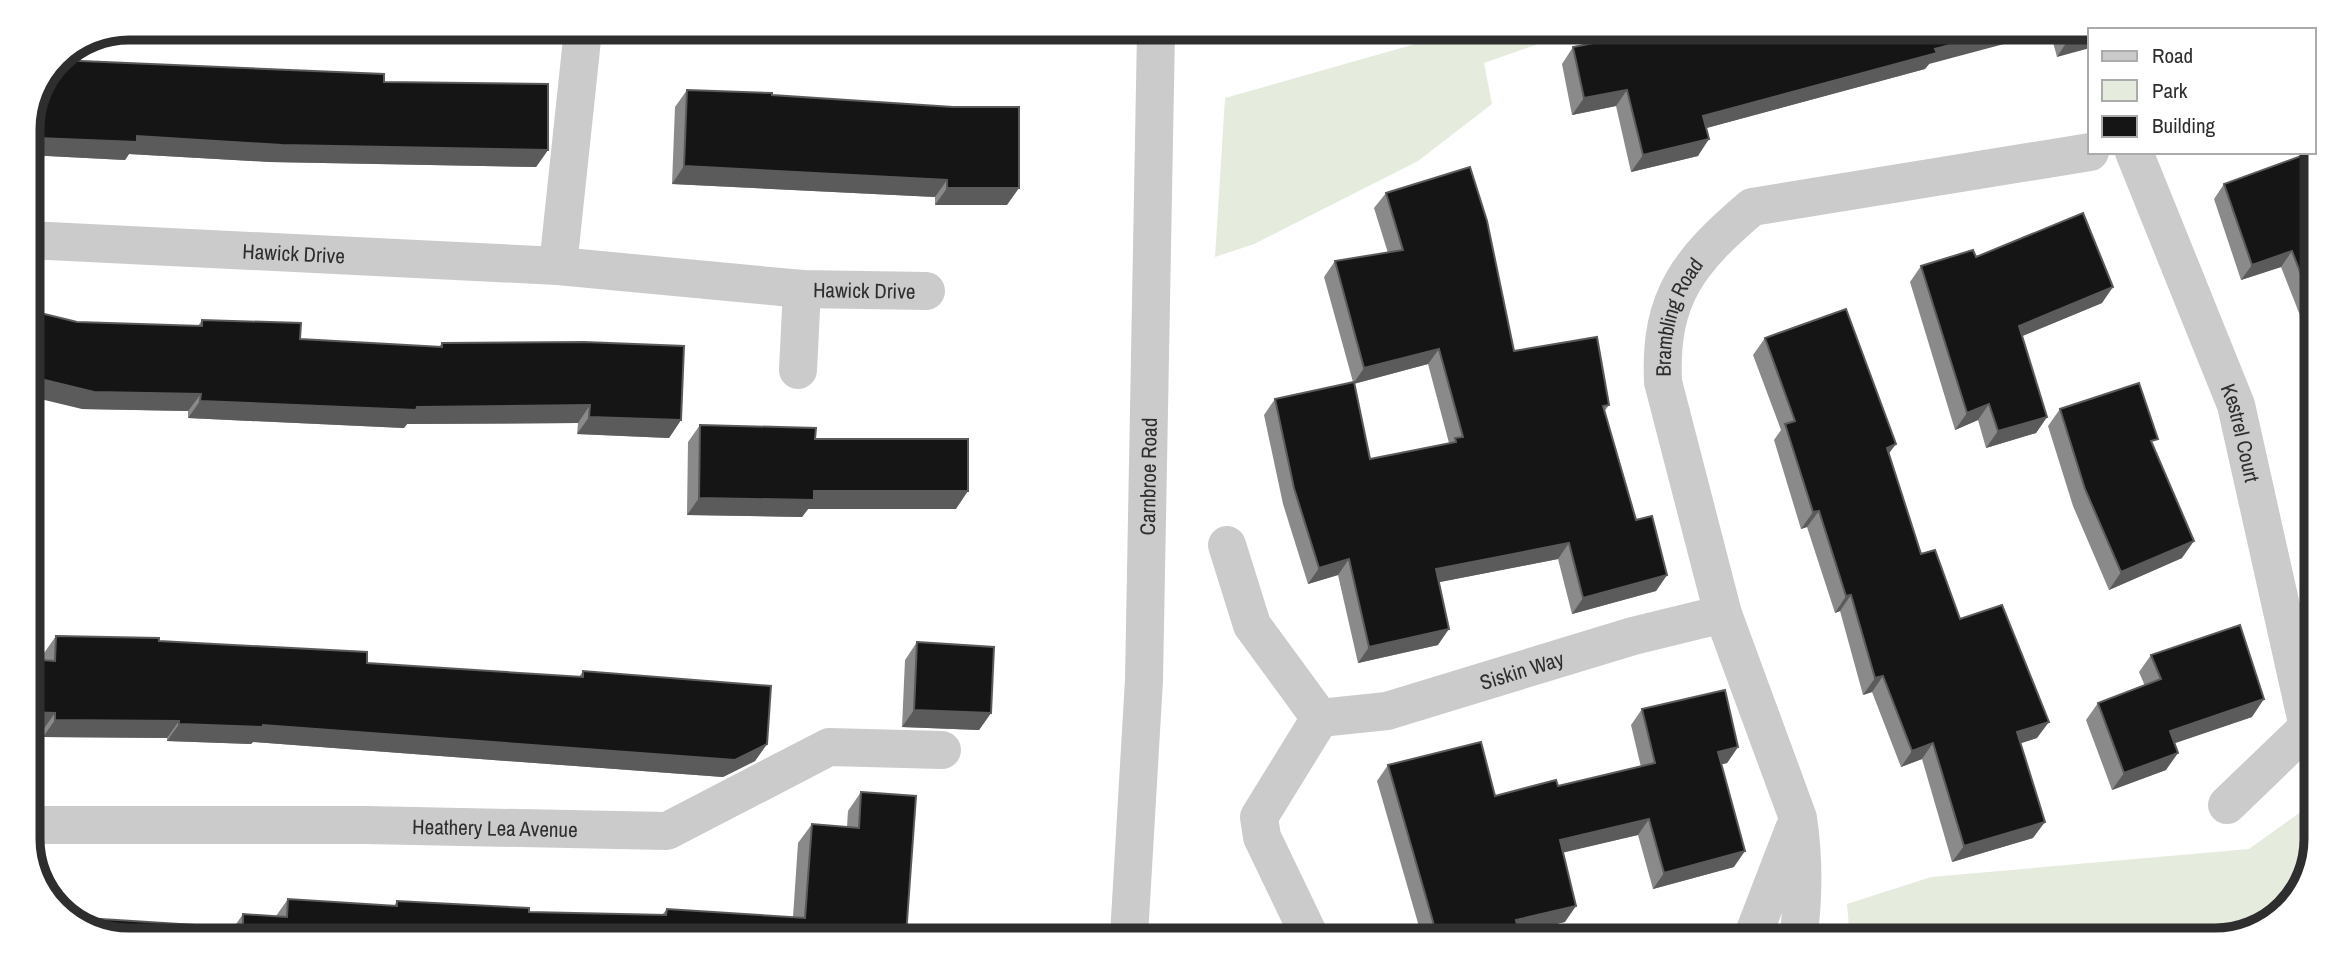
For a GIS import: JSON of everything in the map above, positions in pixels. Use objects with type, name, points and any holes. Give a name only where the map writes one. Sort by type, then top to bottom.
[{"type":"street","points":[[558,265],[582,40]]},
{"type":"street","name":"Carnbroe Road","points":[[1126,928],[1144,680],[1156,40]]},
{"type":"street","name":"Brambling Road","points":[[1800,928],[1803,908],[1803,852],[1798,818],[1723,614],[1663,382],[1661,350],[1666,316],[1687,275],[1715,239],[1752,207],[2088,152]]},
{"type":"street","name":"Kestrel Court","points":[[2135,154],[2236,405],[2304,705]]},
{"type":"street","name":"Hawick Drive","points":[[40,241],[558,265],[802,289],[926,291]]},
{"type":"street","name":"Hawick Drive","points":[[798,370],[802,289]]},
{"type":"street","points":[[1227,545],[1252,625],[1320,719],[1259,817],[1262,837],[1306,928]]},
{"type":"street","name":"Siskin Way","points":[[1320,719],[1387,711],[1633,636],[1723,614]]},
{"type":"street","name":"Kestrel Court","points":[[2227,805],[2304,732]]},
{"type":"street","name":"Heathery Lea Avenue","points":[[40,825],[365,825],[667,831],[828,747],[942,750]]},
{"type":"street","points":[[1756,928],[1798,818]]},
{"type":"green space","points":[[1429,40],[1549,40],[1484,63],[1492,104],[1418,161],[1254,244],[1215,257],[1225,98]]},
{"type":"green space","points":[[2304,810],[2302,856],[2292,883],[2278,902],[2264,913],[2238,925],[2215,928],[1849,928],[1847,904],[1931,877],[2249,849]]},
{"type":"building","points":[[1610,40],[1969,40],[1935,49],[1937,53],[1703,116],[1709,139],[1643,155],[1627,90],[1584,98],[1573,47]]},
{"type":"building","points":[[70,62],[384,74],[384,82],[548,84],[548,150],[282,145],[137,136],[137,142],[40,138],[43,106],[49,90]]},
{"type":"building","points":[[687,90],[772,93],[953,107],[1019,107],[1019,188],[947,188],[947,180],[684,166]]},
{"type":"building","points":[[2304,155],[2304,282],[2292,251],[2252,265],[2224,184]]},
{"type":"building","points":[[1470,167],[1487,221],[1514,351],[1597,337],[1609,405],[1603,406],[1636,520],[1652,516],[1667,575],[1583,598],[1569,543],[1436,569],[1449,629],[1369,647],[1349,559],[1319,568],[1294,488],[1275,399],[1354,382],[1370,459],[1456,442],[1455,438],[1463,437],[1439,349],[1364,368],[1335,261],[1403,250],[1386,193]]},
{"type":"building","points":[[2083,213],[2113,287],[2019,326],[2047,417],[1998,431],[1989,404],[1967,413],[1921,266],[1973,250],[1976,257]]},
{"type":"building","points":[[1846,309],[1896,444],[1887,448],[1921,554],[1935,550],[1960,619],[2002,605],[2049,722],[2017,732],[2045,822],[1964,846],[1933,743],[1912,751],[1883,676],[1875,678],[1851,595],[1846,596],[1819,511],[1813,512],[1785,424],[1795,421],[1765,338]]},
{"type":"building","points":[[40,313],[77,322],[202,326],[202,320],[301,323],[300,339],[442,347],[442,343],[584,342],[684,346],[681,420],[589,417],[590,405],[417,407],[416,410],[200,401],[201,394],[94,392],[40,379]]},
{"type":"building","points":[[2139,383],[2158,439],[2151,441],[2194,541],[2121,572],[2085,489],[2060,409]]},
{"type":"building","points":[[700,425],[816,428],[815,439],[968,439],[968,491],[814,491],[814,500],[699,498]]},
{"type":"building","points":[[2240,625],[2264,699],[2170,731],[2178,753],[2124,773],[2098,703],[2161,679],[2151,655]]},
{"type":"building","points":[[56,636],[159,638],[159,641],[367,652],[367,663],[583,677],[583,671],[771,686],[767,744],[735,760],[263,725],[55,720],[55,713],[40,712],[40,660],[55,661]]},
{"type":"building","points":[[917,642],[994,647],[991,713],[914,710]]},
{"type":"building","points":[[1725,690],[1738,747],[1718,752],[1745,851],[1664,873],[1649,819],[1560,840],[1576,906],[1516,920],[1518,928],[1434,928],[1388,765],[1481,742],[1495,796],[1556,780],[1558,786],[1655,763],[1642,709]]},
{"type":"building","points":[[861,792],[916,796],[907,928],[243,928],[243,914],[287,917],[288,899],[397,906],[397,901],[529,908],[529,912],[666,915],[667,909],[805,918],[812,824],[859,828]]},
{"type":"building","points":[[89,918],[243,928],[129,928],[112,926]]}]
